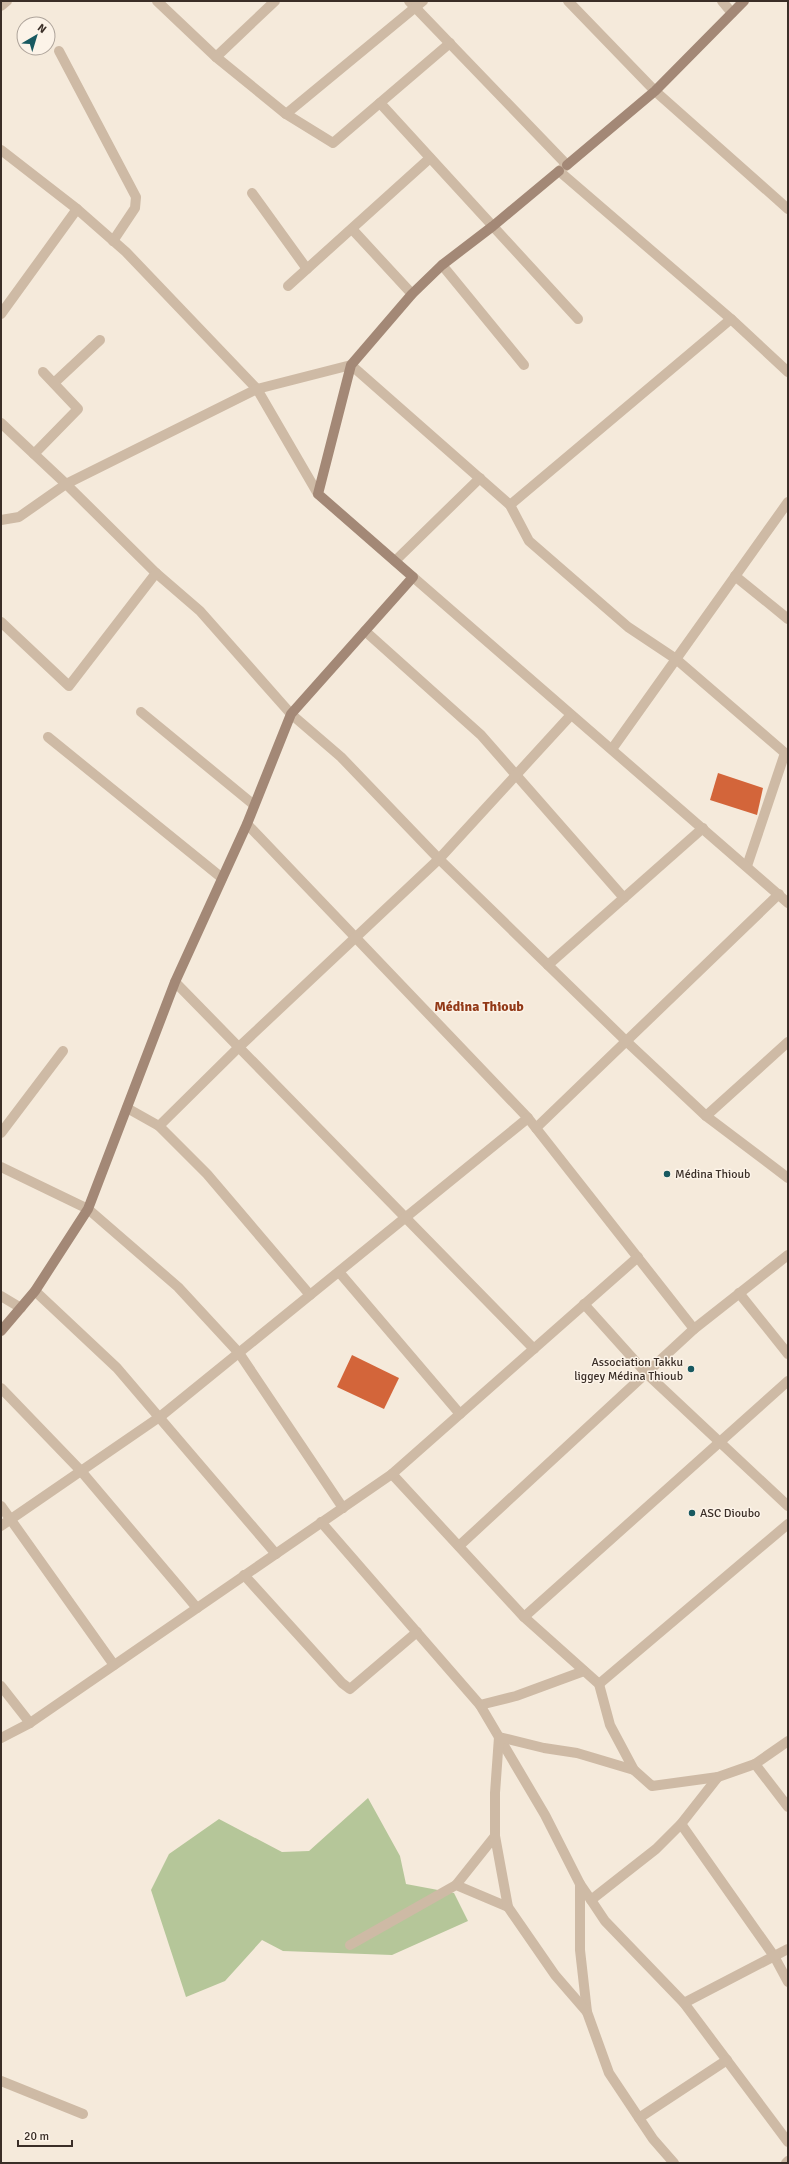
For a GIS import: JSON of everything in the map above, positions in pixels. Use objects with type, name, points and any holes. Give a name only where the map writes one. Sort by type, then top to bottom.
[{"type":"street","points":[[1,6],[7,1]]},
{"type":"street","points":[[157,1],[216,57],[286,114],[333,143],[450,43]]},
{"type":"street","points":[[216,57],[275,1]]},
{"type":"street","points":[[568,1],[655,91],[788,209]]},
{"type":"street","points":[[722,1],[732,13]]},
{"type":"street","points":[[318,494],[351,365],[412,294],[442,266],[493,226],[655,91],[744,1]]},
{"type":"street","points":[[286,114],[416,3],[450,43],[563,168],[788,372]]},
{"type":"street","points":[[59,51],[136,197],[135,208],[113,241]]},
{"type":"street","points":[[380,103],[578,319]]},
{"type":"street","points":[[1,150],[77,209],[113,241],[257,389],[318,494],[788,903]]},
{"type":"street","points":[[288,286],[430,158]]},
{"type":"street","points":[[252,193],[307,269]]},
{"type":"street","points":[[1,314],[77,209]]},
{"type":"street","points":[[352,229],[412,294]]},
{"type":"street","points":[[442,266],[524,365]]},
{"type":"street","points":[[510,505],[731,319]]},
{"type":"street","points":[[54,383],[100,340]]},
{"type":"street","points":[[1,520],[20,517],[66,484],[257,389],[351,365]]},
{"type":"street","points":[[351,365],[510,505],[529,541],[628,627],[676,659],[785,753],[746,866]]},
{"type":"street","points":[[34,454],[78,409],[43,372]]},
{"type":"street","points":[[1,423],[66,484],[156,573],[200,611],[291,714],[341,757],[439,859],[626,1041],[706,1116],[788,1178]]},
{"type":"street","points":[[395,561],[480,478]]},
{"type":"street","points":[[612,749],[788,502]]},
{"type":"street","points":[[1,622],[69,686],[156,573]]},
{"type":"street","points":[[735,576],[788,619]]},
{"type":"street","points":[[1,1331],[35,1291],[88,1209],[175,982],[247,824],[291,714],[413,577]]},
{"type":"street","points":[[364,631],[481,735],[518,775],[624,898]]},
{"type":"street","points":[[141,712],[254,805]]},
{"type":"street","points":[[159,1126],[239,1047],[439,859],[518,775],[571,714]]},
{"type":"street","points":[[48,737],[222,878]]},
{"type":"street","points":[[247,824],[528,1118],[694,1329]]},
{"type":"street","points":[[548,965],[703,828]]},
{"type":"street","points":[[536,1128],[779,894]]},
{"type":"street","points":[[175,982],[534,1349]]},
{"type":"street","points":[[706,1116],[788,1042]]},
{"type":"street","points":[[1,1133],[63,1051]]},
{"type":"street","points":[[127,1108],[159,1126],[207,1174],[310,1295]]},
{"type":"street","points":[[1,1526],[160,1416],[528,1118]]},
{"type":"street","points":[[1,1167],[88,1209],[178,1287],[239,1353],[343,1508]]},
{"type":"street","points":[[459,1546],[694,1329],[788,1255]]},
{"type":"street","points":[[1,1738],[30,1723],[392,1474],[638,1257]]},
{"type":"street","points":[[339,1272],[460,1414]]},
{"type":"street","points":[[35,1291],[117,1368],[160,1416],[276,1554]]},
{"type":"street","points":[[739,1293],[788,1354]]},
{"type":"street","points":[[1,1296],[21,1308]]},
{"type":"street","points":[[584,1304],[646,1373],[788,1506]]},
{"type":"street","points":[[524,1617],[788,1381]]},
{"type":"street","points":[[1,1388],[81,1471],[197,1608]]},
{"type":"street","points":[[392,1474],[524,1617],[599,1684],[610,1725],[634,1770],[652,1786],[718,1777],[755,1764],[788,1741]]},
{"type":"street","points":[[1,1506],[12,1519],[114,1665]]},
{"type":"street","points":[[322,1522],[480,1705],[545,1815],[580,1884],[605,1921],[684,2003],[788,2142]]},
{"type":"street","points":[[599,1684],[788,1524]]},
{"type":"street","points":[[244,1576],[342,1683],[350,1689],[417,1632]]},
{"type":"street","points":[[480,1705],[516,1696],[584,1671]]},
{"type":"street","points":[[1,1686],[30,1723]]},
{"type":"street","points":[[499,1736],[544,1748],[577,1753],[634,1770]]},
{"type":"street","points":[[499,1736],[494,1793],[495,1836],[508,1907],[555,1975],[587,2012]]},
{"type":"street","points":[[755,1764],[788,1807]]},
{"type":"street","points":[[591,1900],[656,1849],[681,1824],[718,1777]]},
{"type":"street","points":[[681,1824],[774,1956],[788,1982]]},
{"type":"street","points":[[350,1945],[456,1885],[495,1836]]},
{"type":"street","points":[[580,1884],[580,1950],[587,2012],[610,2073],[653,2140],[674,2163]]},
{"type":"street","points":[[456,1885],[508,1907]]},
{"type":"street","points":[[684,2003],[788,1949]]},
{"type":"street","points":[[639,2118],[727,2060]]},
{"type":"street","points":[[1,2081],[83,2114]]},
{"type":"green space","points":[[368,1798],[400,1856],[406,1884],[454,1893],[468,1921],[392,1955],[283,1951],[262,1940],[225,1981],[186,1997],[151,1890],[169,1854],[219,1819],[282,1852],[309,1851]]},
{"type":"building","points":[[718,773],[763,788],[757,815],[710,800]]},
{"type":"building","points":[[352,1355],[399,1378],[384,1409],[337,1387]]},
{"type":"place","name":"Médina Thioub","points":[[667,1174]]},
{"type":"place","name":"Association Takku liggey Médina Thioub","points":[[691,1369]]},
{"type":"place","name":"ASC Dioubo","points":[[692,1513]]},
{"type":"district","name":"Médina Thioub","points":[[479,1006]]}]
